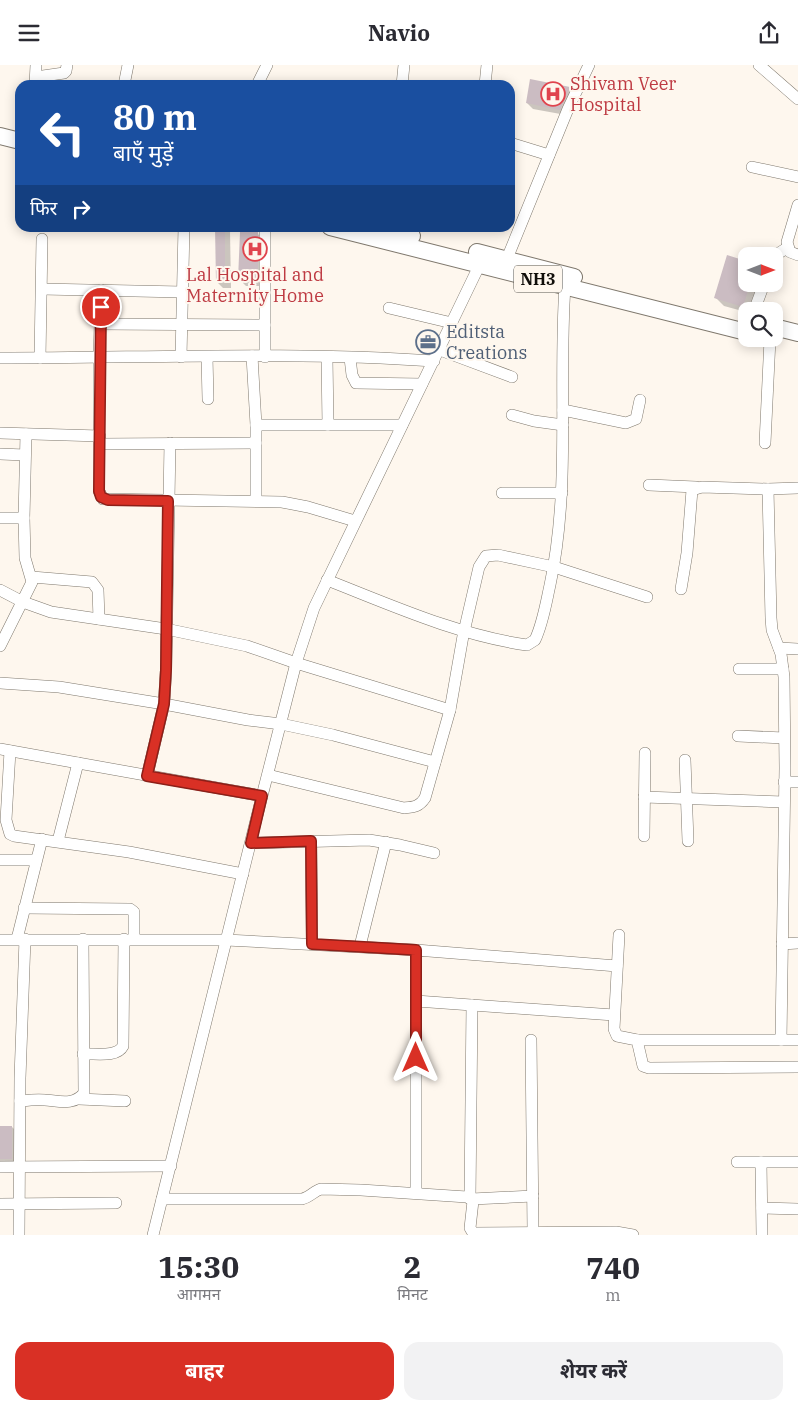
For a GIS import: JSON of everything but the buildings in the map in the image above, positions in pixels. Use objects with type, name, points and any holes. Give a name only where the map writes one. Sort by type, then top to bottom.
[{"type":"highway","points":[[0,136],[15,140]]},
{"type":"highway","points":[[0,147],[15,151]]},
{"type":"highway","name":"NH3","points":[[354,232],[634,293],[738,319]]},
{"type":"highway","name":"NH3","points":[[396,232],[461,254],[480,264],[504,264],[566,287],[738,330]]},
{"type":"highway","points":[[783,329],[798,333]]},
{"type":"highway","points":[[783,341],[798,345]]},
{"type":"street","points":[[36,75],[64,73],[68,65]]},
{"type":"street","points":[[125,80],[128,65]]},
{"type":"street","points":[[260,80],[267,65]]},
{"type":"street","points":[[402,80],[404,65]]},
{"type":"street","points":[[486,80],[487,65]]},
{"type":"street","points":[[504,264],[589,65]]},
{"type":"street","points":[[759,65],[798,99]]},
{"type":"street","points":[[515,145],[549,155]]},
{"type":"street","points":[[752,167],[798,177]]},
{"type":"street","points":[[798,205],[787,242],[787,248],[790,252],[798,255]]},
{"type":"street","points":[[181,357],[184,232]]},
{"type":"street","points":[[265,232],[265,357]]},
{"type":"street","points":[[40,358],[42,239]]},
{"type":"street","points":[[783,250],[787,248]]},
{"type":"street","points":[[153,1235],[296,663],[314,608],[480,264]]},
{"type":"street","points":[[326,580],[464,631],[519,644],[531,643],[536,640],[554,567],[562,493],[563,323],[566,287]]},
{"type":"street","points":[[42,289],[182,292]]},
{"type":"street","points":[[101,290],[99,491],[103,499],[292,503],[355,521]]},
{"type":"street","points":[[389,309],[452,323]]},
{"type":"street","points":[[100,324],[264,325]]},
{"type":"street","points":[[765,443],[770,347]]},
{"type":"street","points":[[440,350],[512,377]]},
{"type":"street","points":[[207,357],[208,399]]},
{"type":"street","points":[[252,357],[256,425],[256,501]]},
{"type":"street","points":[[0,358],[265,357],[434,361]]},
{"type":"street","points":[[327,358],[328,425]]},
{"type":"street","points":[[350,358],[352,375],[356,383],[422,384]]},
{"type":"street","points":[[563,410],[626,423],[636,419],[640,400]]},
{"type":"street","points":[[512,415],[534,421],[563,425]]},
{"type":"street","points":[[256,425],[402,425]]},
{"type":"street","points":[[0,433],[170,443],[256,443]]},
{"type":"street","points":[[0,646],[3,631],[30,589],[32,577],[25,558],[26,434]]},
{"type":"street","points":[[147,776],[164,704],[170,443]]},
{"type":"street","points":[[0,454],[25,455]]},
{"type":"street","points":[[649,485],[768,489],[798,488]]},
{"type":"street","points":[[680,589],[687,553],[691,493],[696,487]]},
{"type":"street","points":[[768,489],[771,618],[772,630],[779,649],[783,669],[784,802],[781,1040]]},
{"type":"street","points":[[502,493],[562,493]]},
{"type":"street","points":[[0,518],[24,518]]},
{"type":"street","points":[[268,775],[396,806],[414,807],[420,804],[425,798],[450,710],[464,631],[479,567],[486,556],[498,555],[554,567],[647,597]]},
{"type":"street","points":[[32,577],[92,582],[98,590],[99,619]]},
{"type":"street","points":[[0,590],[51,613],[166,629],[247,646],[450,710]]},
{"type":"street","points":[[779,649],[798,649]]},
{"type":"street","points":[[739,669],[783,669]]},
{"type":"street","points":[[0,683],[59,687],[281,724],[333,735],[435,762]]},
{"type":"street","points":[[738,736],[784,738]]},
{"type":"street","points":[[243,874],[10,834],[6,820],[5,750],[262,796]]},
{"type":"street","points":[[644,836],[645,753]]},
{"type":"street","points":[[685,760],[688,841]]},
{"type":"street","points":[[58,841],[78,763]]},
{"type":"street","points":[[784,782],[798,782]]},
{"type":"street","points":[[644,797],[784,802]]},
{"type":"street","points":[[19,1235],[21,939],[24,908],[42,839]]},
{"type":"street","points":[[251,843],[369,840],[434,853]]},
{"type":"street","points":[[311,841],[312,944]]},
{"type":"street","points":[[360,946],[386,842]]},
{"type":"street","points":[[0,859],[36,860]]},
{"type":"street","points":[[24,908],[130,909],[134,913],[129,939],[122,1049],[116,1052],[82,1054]]},
{"type":"street","points":[[619,935],[614,1015],[614,1033],[617,1036],[637,1040],[798,1040]]},
{"type":"street","points":[[79,1099],[84,1093],[82,1054],[84,939]]},
{"type":"street","points":[[0,940],[226,940],[360,946],[617,966]]},
{"type":"street","points":[[782,944],[798,943]]},
{"type":"street","points":[[416,950],[416,1193]]},
{"type":"street","points":[[416,1001],[614,1015]]},
{"type":"street","points":[[472,1005],[471,1198],[474,1203],[470,1230],[472,1234],[533,1231],[616,1232],[633,1235]]},
{"type":"street","points":[[531,1040],[533,1231]]},
{"type":"street","points":[[637,1040],[641,1063],[649,1069],[798,1067]]},
{"type":"street","points":[[20,1101],[46,1100],[64,1102],[79,1099],[124,1101]]},
{"type":"street","points":[[737,1162],[798,1162]]},
{"type":"street","points":[[761,1162],[762,1235]]},
{"type":"street","points":[[0,1167],[171,1166]]},
{"type":"street","points":[[162,1199],[302,1199],[321,1189],[416,1193],[471,1198],[533,1196]]},
{"type":"street","points":[[0,1204],[116,1203]]},
{"type":"street","points":[[762,1208],[798,1209]]},
{"type":"place","name":"Shivam Veer Hospital","points":[[553,94]]},
{"type":"place","name":"Lal Hospital and Maternity Home","points":[[255,249]]},
{"type":"place","name":"Editsta Creations","points":[[428,342]]},
{"type":"route","points":[[101,307],[99,491],[101,497],[108,500],[168,501],[164,704],[147,776],[262,796],[251,843],[311,841],[312,944],[416,950],[416,1058]]}]
